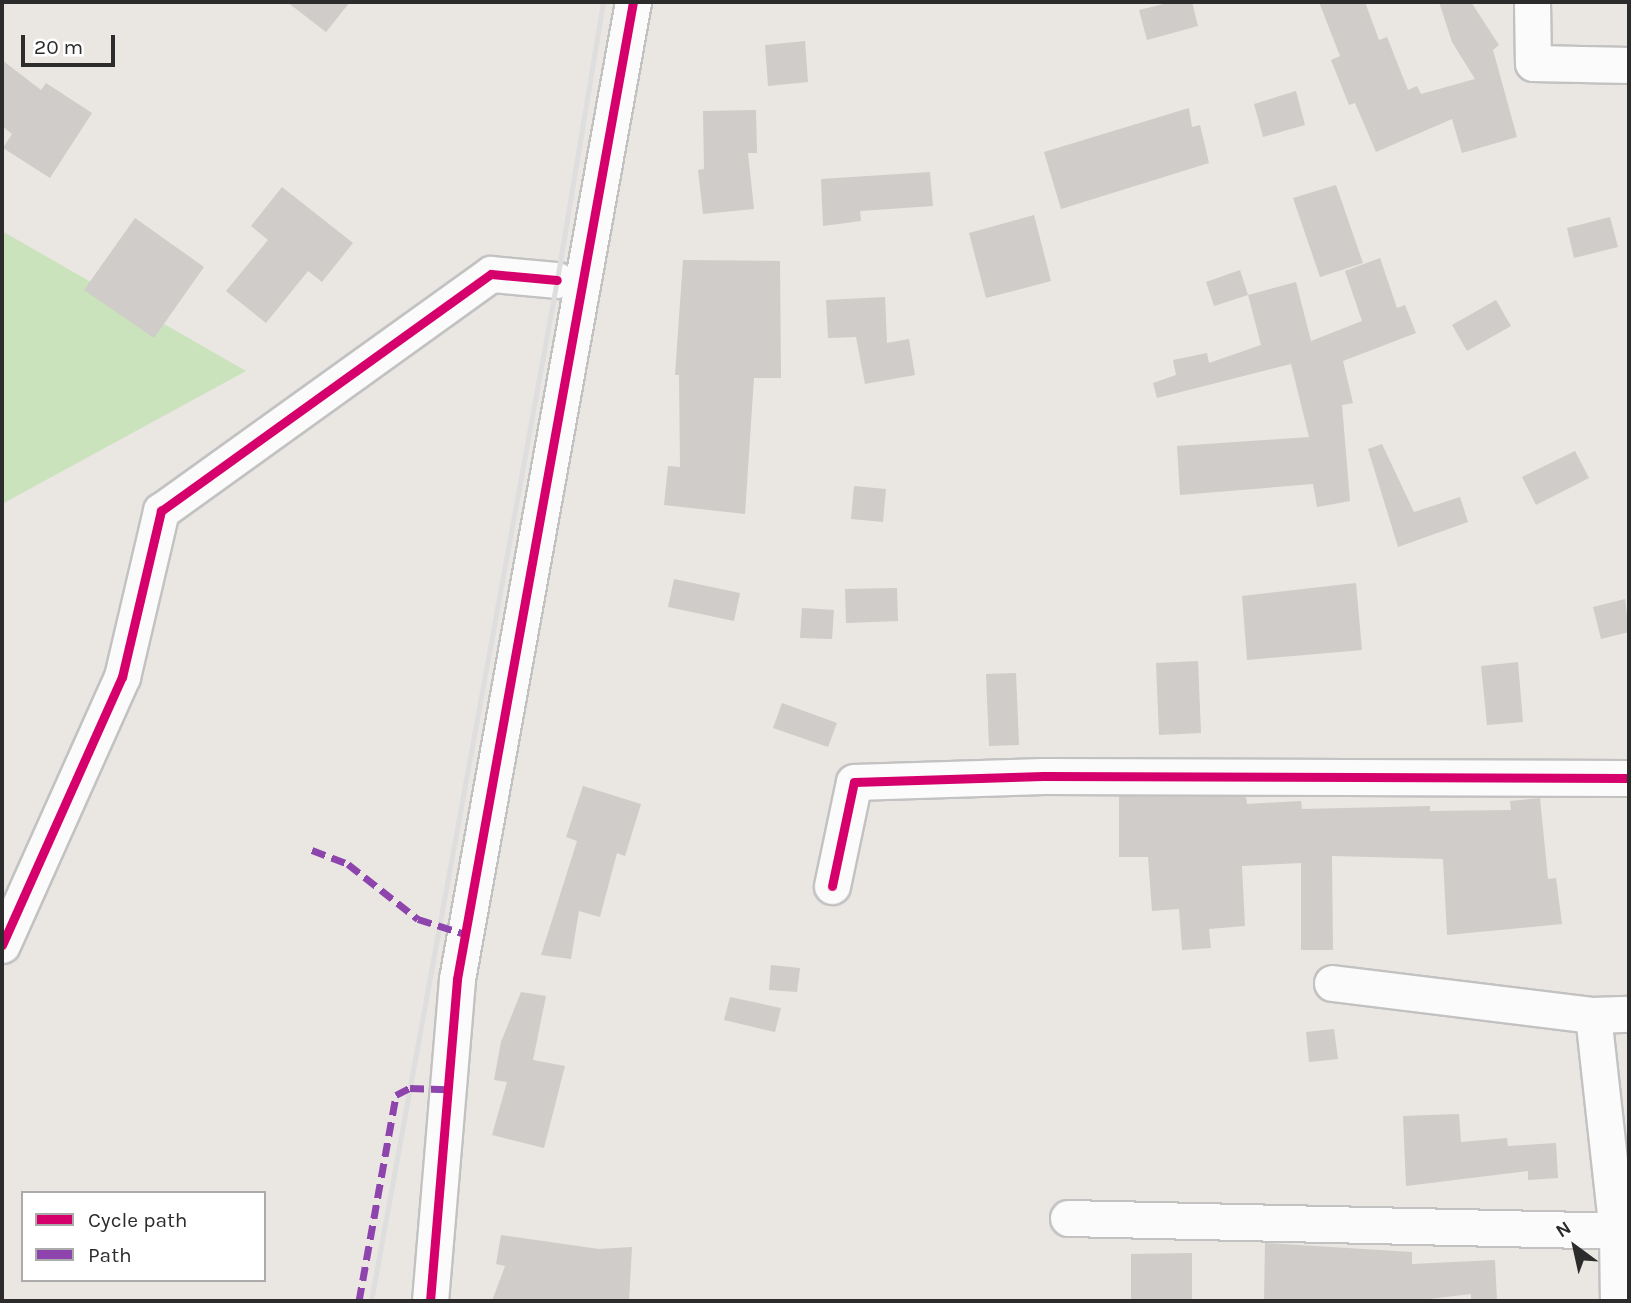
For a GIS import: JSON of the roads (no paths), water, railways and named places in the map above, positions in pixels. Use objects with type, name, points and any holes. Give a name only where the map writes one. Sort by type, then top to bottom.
[{"type":"street","points":[[430,1301],[457,979],[633,2]]},
{"type":"street","points":[[1532,2],[1533,63],[1629,65]]},
{"type":"street","points":[[2,945],[122,677],[161,511],[491,274],[557,280]]},
{"type":"street","points":[[832,886],[854,782],[1043,776],[1629,778]]},
{"type":"street","points":[[1332,984],[1593,1015],[1629,1014]]},
{"type":"street","points":[[1593,1015],[1623,1231],[1618,1301]]},
{"type":"street","points":[[1068,1218],[1623,1231]]},
{"type":"railway","points":[[371,1301],[557,280],[603,2]]}]
